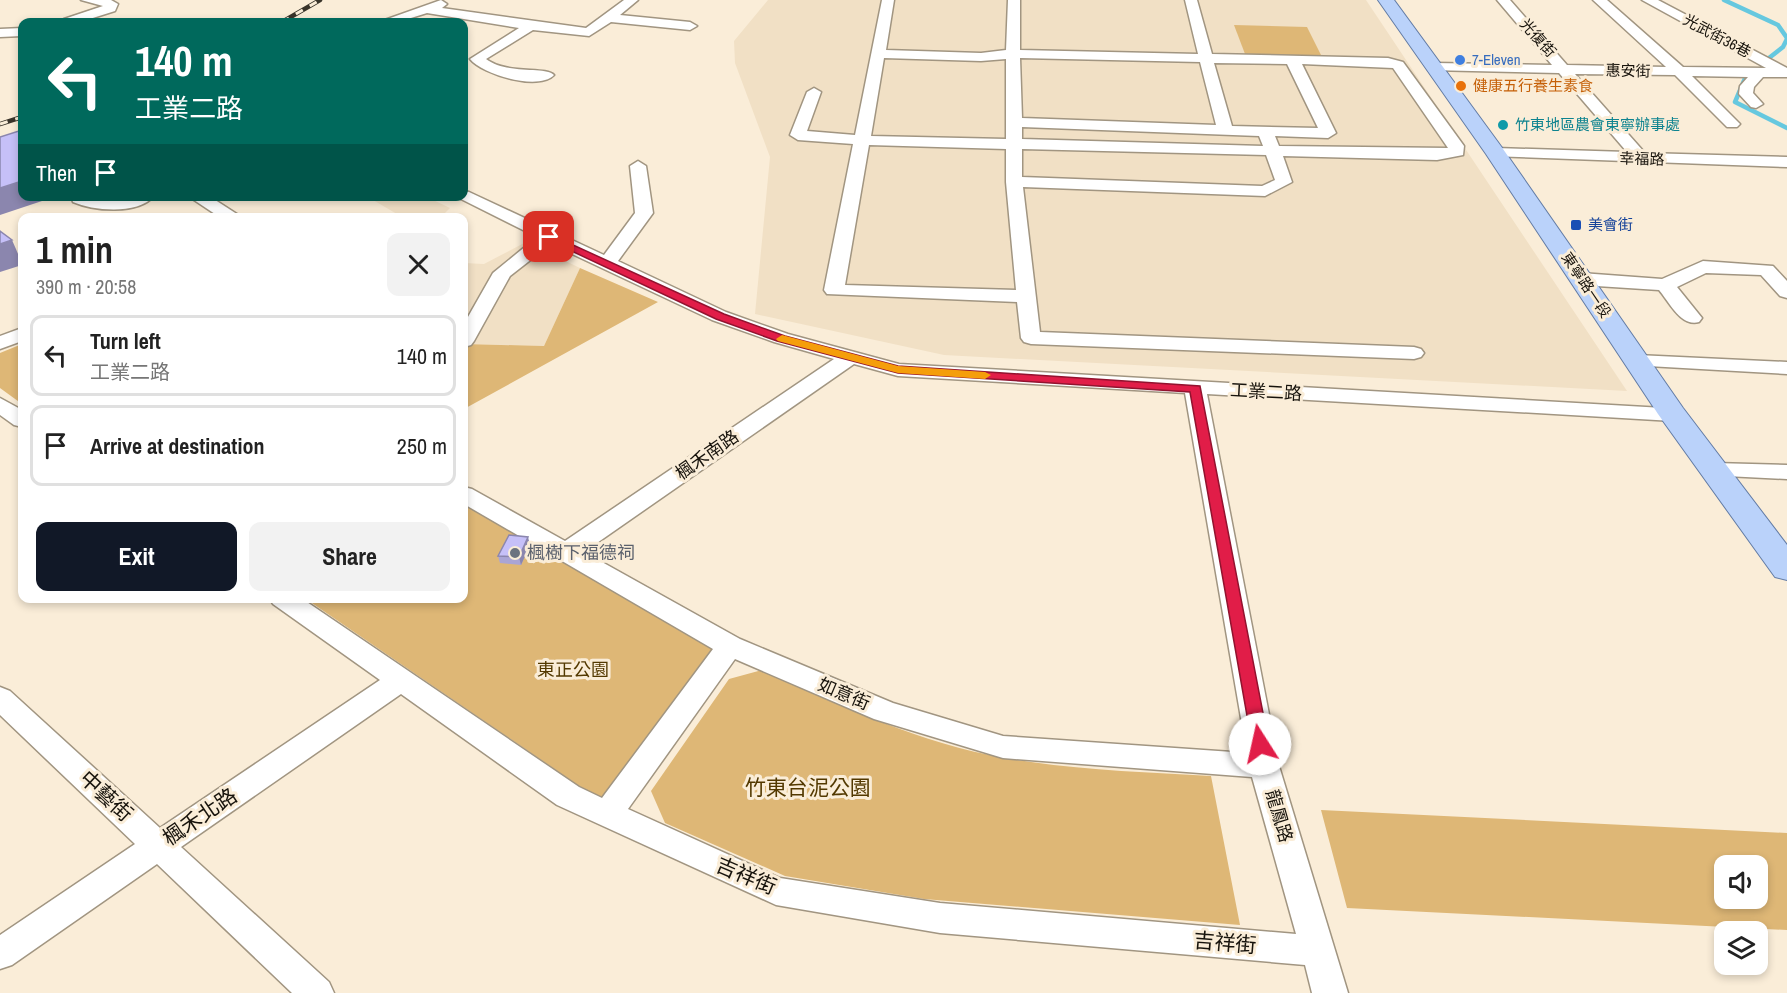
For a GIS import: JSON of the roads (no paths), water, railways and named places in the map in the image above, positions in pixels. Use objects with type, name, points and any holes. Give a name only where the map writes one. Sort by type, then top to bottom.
[{"type":"main road","name":"東寧路一段","points":[[1386,0],[1496,153],[1673,414],[1787,569]]},
{"type":"street","points":[[76,0],[82,0]]},
{"type":"street","points":[[81,18],[110,8],[112,4],[87,0]]},
{"type":"street","points":[[398,18],[453,0]]},
{"type":"street","points":[[426,9],[589,33],[632,0]]},
{"type":"street","points":[[888,0],[860,140],[834,290],[1027,296]]},
{"type":"street","points":[[1014,0],[1010,54],[1015,144],[1014,182],[1030,338],[1414,353]]},
{"type":"street","points":[[1191,0],[1225,130]]},
{"type":"street","name":"光復街","points":[[1503,0],[1642,159]]},
{"type":"street","points":[[1599,0],[1679,71],[1732,124]]},
{"type":"street","name":"光武街36巷","points":[[1648,0],[1786,73]]},
{"type":"street","points":[[608,18],[690,26]]},
{"type":"street","points":[[531,26],[477,59],[489,70],[525,77],[547,75]]},
{"type":"street","points":[[0,33],[18,32]]},
{"type":"street","points":[[814,92],[798,135],[860,140],[1271,152],[1437,156],[1457,152],[1456,146],[1398,65],[1388,62],[1010,54],[981,57],[877,54]]},
{"type":"street","points":[[1014,122],[1328,133],[1293,61]]},
{"type":"street","name":"惠安街","points":[[1434,67],[1786,73]]},
{"type":"street","points":[[1756,104],[1746,94],[1747,86],[1760,72]]},
{"type":"street","points":[[1014,182],[1265,191],[1284,182],[1271,152],[1266,132]]},
{"type":"street","name":"幸福路","points":[[1496,153],[1787,162]]},
{"type":"street","points":[[607,263],[644,213],[639,166]]},
{"type":"street","name":"工業二路","points":[[468,198],[720,316],[781,338],[898,370],[1673,414]]},
{"type":"street","points":[[86,201],[98,206],[115,206],[130,201]]},
{"type":"street","points":[[205,201],[226,213]]},
{"type":"street","points":[[468,334],[502,273],[549,237]]},
{"type":"street","points":[[1581,279],[1665,285],[1703,267],[1766,270],[1787,292]]},
{"type":"street","points":[[1665,285],[1692,318]]},
{"type":"street","points":[[0,343],[18,336]]},
{"type":"street","name":"楓禾南路","points":[[565,553],[849,358]]},
{"type":"street","points":[[1637,361],[1787,368]]},
{"type":"street","name":"龍鳳路","points":[[1195,388],[1264,766],[1330,993]]},
{"type":"street","points":[[0,405],[18,417]]},
{"type":"street","points":[[1714,470],[1787,472]]},
{"type":"street","name":"如意街","points":[[468,496],[730,646],[884,711],[1003,747],[1264,766]]},
{"type":"street","name":"吉祥街","points":[[289,603],[568,796],[776,891],[940,918],[1317,951]]},
{"type":"street","points":[[608,813],[730,646]]},
{"type":"street","name":"楓禾北路","points":[[0,954],[400,680]]},
{"type":"street","name":"中藝街","points":[[0,698],[316,993]]},
{"type":"waterway","points":[[1724,0],[1778,25],[1787,38]]},
{"type":"waterway","points":[[1769,58],[1783,47],[1787,39]]},
{"type":"waterway","points":[[1746,76],[1735,102],[1787,128]]},
{"type":"railway","points":[[289,18],[320,0]]},
{"type":"railway","points":[[0,124],[18,118]]},
{"type":"place","name":"7-Eleven","points":[[1460,60]]},
{"type":"place","name":"健康五行養生素食","points":[[1461,86]]},
{"type":"place","name":"竹東地區農會東寧辦事處","points":[[1503,125]]},
{"type":"place","name":"美會街","points":[[1576,225]]},
{"type":"place","name":"楓樹下福德祠","points":[[515,553]]},
{"type":"park label","name":"東正公園","points":[[573,670]]},
{"type":"park label","name":"竹東台泥公園","points":[[808,788]]}]
